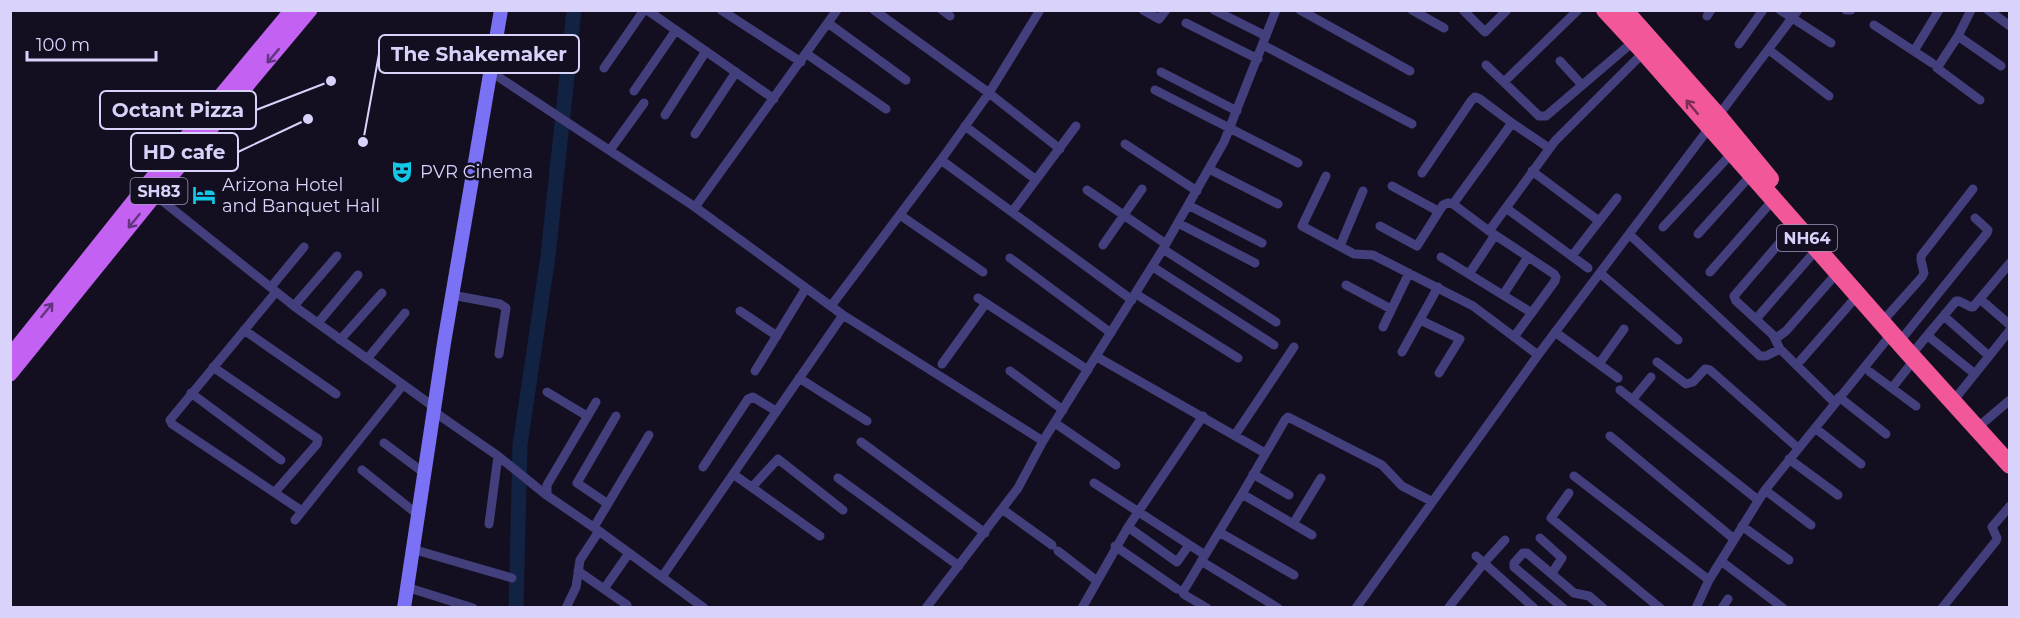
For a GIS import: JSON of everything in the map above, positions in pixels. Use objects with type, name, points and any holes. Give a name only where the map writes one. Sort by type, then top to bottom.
[{"type":"highway","name":"NH64","points":[[1605,10],[1713,122],[1902,335],[2010,450]]},
{"type":"highway","name":"NH64","points":[[1624,10],[1713,122],[1732,153],[1857,296],[1902,335],[2010,465]]},
{"type":"main road","name":"SH83","points":[[10,374],[155,195],[252,69],[291,10]]},
{"type":"main road","name":"SH83","points":[[10,356],[138,196],[252,69],[310,10]]},
{"type":"street","points":[[404,608],[452,295],[501,10]]},
{"type":"street","points":[[604,68],[646,10],[774,99]]},
{"type":"street","points":[[721,10],[804,58],[886,110]]},
{"type":"street","points":[[695,207],[837,10]]},
{"type":"street","points":[[874,10],[989,93],[1060,149]]},
{"type":"street","points":[[1143,10],[1159,19],[1166,10]]},
{"type":"street","points":[[1214,10],[1412,124]]},
{"type":"street","points":[[926,608],[1018,488],[1043,441],[1165,247],[1230,128],[1276,10]]},
{"type":"street","points":[[1300,10],[1410,71]]},
{"type":"street","points":[[1463,10],[1485,32],[1507,10]]},
{"type":"street","points":[[1504,82],[1578,10]]},
{"type":"street","points":[[1738,44],[1763,10]]},
{"type":"street","points":[[1780,10],[1795,15],[1831,43]]},
{"type":"street","points":[[1846,10],[1851,10]]},
{"type":"street","points":[[1914,51],[1937,13],[1926,10]]},
{"type":"street","points":[[1971,10],[1958,36],[1937,68],[1980,100]]},
{"type":"street","points":[[1988,10],[2010,26]]},
{"type":"street","points":[[831,306],[989,93],[1037,11]]},
{"type":"street","points":[[1416,11],[1444,28]]},
{"type":"street","points":[[1356,608],[1555,332],[1795,15]]},
{"type":"street","points":[[828,23],[906,80]]},
{"type":"street","points":[[1186,23],[1258,59]]},
{"type":"street","points":[[1874,25],[1932,63]]},
{"type":"street","points":[[634,91],[676,30]]},
{"type":"street","points":[[1958,36],[2001,66]]},
{"type":"street","points":[[1486,65],[1542,117],[1582,85],[1639,46]]},
{"type":"street","points":[[1469,274],[1506,208],[1549,148],[1639,46]]},
{"type":"street","points":[[1769,50],[1829,96]]},
{"type":"street","points":[[665,115],[706,51]]},
{"type":"street","points":[[1560,61],[1582,85]]},
{"type":"street","points":[[491,72],[695,207],[843,315],[1043,441]]},
{"type":"street","points":[[695,134],[736,72]]},
{"type":"street","points":[[1161,72],[1237,111]]},
{"type":"street","points":[[1155,90],[1298,163]]},
{"type":"street","points":[[1422,173],[1470,101],[1475,97],[1549,148]]},
{"type":"street","points":[[610,150],[644,103]]},
{"type":"street","points":[[1453,204],[1512,123]]},
{"type":"street","points":[[965,126],[1035,179]]},
{"type":"street","points":[[1012,212],[1076,126]]},
{"type":"street","points":[[1125,144],[1197,191]]},
{"type":"street","points":[[1663,227],[1732,153]]},
{"type":"street","points":[[941,160],[1134,297],[1238,358]]},
{"type":"street","points":[[1209,169],[1278,204]]},
{"type":"street","points":[[1532,171],[1599,221]]},
{"type":"street","points":[[1698,234],[1751,175]]},
{"type":"street","points":[[1326,176],[1302,226],[1357,255],[1373,255],[1438,287],[1478,309],[1538,355]]},
{"type":"street","points":[[1392,186],[1438,211]]},
{"type":"street","points":[[1103,245],[1142,189]]},
{"type":"street","points":[[1892,388],[1902,335],[1924,273],[1921,256],[1973,189]]},
{"type":"street","points":[[1087,190],[1165,247],[1276,322]]},
{"type":"street","points":[[1340,246],[1363,191]]},
{"type":"street","points":[[155,195],[294,306],[404,385],[516,469],[546,495],[597,529],[704,608]]},
{"type":"street","points":[[1572,256],[1617,198]]},
{"type":"street","points":[[1710,272],[1773,200]]},
{"type":"street","points":[[1380,226],[1417,246],[1443,205],[1453,204],[1556,277],[1514,337]]},
{"type":"street","points":[[1188,205],[1262,243]]},
{"type":"street","points":[[1506,208],[1588,268]]},
{"type":"street","points":[[900,215],[983,272]]},
{"type":"street","points":[[1696,608],[1758,500],[1789,459],[1837,400],[1902,335],[1987,233],[1988,230],[1975,218]]},
{"type":"street","points":[[1178,223],[1255,263]]},
{"type":"street","points":[[1795,225],[1734,296],[1736,301],[1775,339],[1780,349],[1837,400],[1886,434]]},
{"type":"street","points":[[1629,234],[1760,356],[1766,356],[1780,349]]},
{"type":"street","points":[[302,511],[172,424],[171,417],[244,330],[304,247]]},
{"type":"street","points":[[1756,319],[1816,249]]},
{"type":"street","points":[[294,306],[337,256]]},
{"type":"street","points":[[1441,257],[1532,313]]},
{"type":"street","points":[[1503,295],[1528,257]]},
{"type":"street","points":[[1010,258],[1112,333]]},
{"type":"street","points":[[1153,267],[1274,345]]},
{"type":"street","points":[[1902,335],[1944,316],[1956,302],[1959,301],[1971,307],[2008,268]]},
{"type":"street","points":[[1383,327],[1409,273]]},
{"type":"street","points":[[1600,273],[1678,340]]},
{"type":"street","points":[[1775,339],[1786,331],[1837,273]]},
{"type":"street","points":[[318,323],[358,275]]},
{"type":"street","points":[[1346,285],[1391,309]]},
{"type":"street","points":[[1402,352],[1438,287]]},
{"type":"street","points":[[755,371],[806,288]]},
{"type":"street","points":[[340,339],[382,293]]},
{"type":"street","points":[[452,295],[500,304],[506,308],[499,354]]},
{"type":"street","points":[[1801,360],[1857,296]]},
{"type":"street","points":[[1980,299],[2010,325]]},
{"type":"street","points":[[942,364],[982,300],[1088,370]]},
{"type":"street","points":[[741,311],[777,336]]},
{"type":"street","points":[[367,359],[405,313]]},
{"type":"street","points":[[662,577],[843,315]]},
{"type":"street","points":[[1944,316],[1989,356]]},
{"type":"street","points":[[1420,320],[1460,339],[1439,373]]},
{"type":"street","points":[[1599,364],[1624,329]]},
{"type":"street","points":[[244,330],[336,394]]},
{"type":"street","points":[[1958,395],[2010,330]]},
{"type":"street","points":[[1555,332],[1618,378]]},
{"type":"street","points":[[1902,335],[1975,374]]},
{"type":"street","points":[[1235,435],[1294,347]]},
{"type":"street","points":[[1097,357],[1265,453]]},
{"type":"street","points":[[1657,362],[1686,384],[1693,382],[1705,369],[1710,370],[1798,448]]},
{"type":"street","points":[[213,367],[318,439],[318,444],[275,492]]},
{"type":"street","points":[[1010,371],[1063,410]]},
{"type":"street","points":[[1870,372],[1916,406]]},
{"type":"street","points":[[1633,399],[1651,377]]},
{"type":"street","points":[[799,378],[867,421]]},
{"type":"street","points":[[295,520],[404,385]]},
{"type":"street","points":[[1620,390],[1758,500]]},
{"type":"street","points":[[547,392],[587,416]]},
{"type":"street","points":[[191,393],[281,460]]},
{"type":"street","points":[[703,467],[748,399],[753,397],[776,411]]},
{"type":"street","points":[[1984,422],[2010,400]]},
{"type":"street","points":[[546,495],[547,485],[596,402]]},
{"type":"street","points":[[608,504],[577,483],[615,416]]},
{"type":"street","points":[[1082,608],[1115,546],[1203,416]]},
{"type":"street","points":[[1207,608],[1183,593],[1284,420],[1288,417],[1382,465],[1402,486],[1431,501]]},
{"type":"street","points":[[1054,423],[1116,465]]},
{"type":"street","points":[[1815,428],[1861,464]]},
{"type":"street","points":[[566,608],[576,587],[580,560],[608,504],[649,435]]},
{"type":"street","points":[[1610,436],[1734,539]]},
{"type":"street","points":[[861,442],[985,533]]},
{"type":"street","points":[[384,443],[424,473]]},
{"type":"street","points":[[489,524],[498,456]]},
{"type":"street","points":[[752,488],[778,459],[843,510]]},
{"type":"street","points":[[1789,459],[1838,495]]},
{"type":"street","points":[[362,470],[417,514]]},
{"type":"street","points":[[733,474],[820,536]]},
{"type":"street","points":[[1253,474],[1289,495]]},
{"type":"street","points":[[1574,476],[1710,580]]},
{"type":"street","points":[[838,478],[959,566]]},
{"type":"street","points":[[1293,524],[1321,478]]},
{"type":"street","points":[[1094,483],[1189,544],[1203,558],[1278,608]]},
{"type":"street","points":[[1765,490],[1811,525]]},
{"type":"street","points":[[1569,493],[1551,518],[1660,608]]},
{"type":"street","points":[[1242,494],[1312,535]]},
{"type":"street","points":[[1942,608],[1996,541],[1992,527],[2010,506]]},
{"type":"street","points":[[1002,509],[1097,581]]},
{"type":"street","points":[[1742,526],[1789,560]]},
{"type":"street","points":[[1128,527],[1177,562],[1189,544]]},
{"type":"street","points":[[1219,532],[1294,575]]},
{"type":"street","points":[[1540,538],[1563,558],[1552,573]]},
{"type":"street","points":[[1449,607],[1505,540]]},
{"type":"street","points":[[1115,546],[1177,589]]},
{"type":"street","points":[[412,549],[512,578]]},
{"type":"street","points":[[1563,608],[1512,565],[1526,552],[1574,593],[1589,596],[1603,608]]},
{"type":"street","points":[[604,589],[629,553]]},
{"type":"street","points":[[1476,556],[1529,606]]},
{"type":"street","points":[[1721,561],[1783,608]]},
{"type":"street","points":[[578,571],[627,605]]},
{"type":"street","points":[[406,587],[473,608]]},
{"type":"street","points":[[1722,608],[1728,599]]},
{"type":"waterway","points":[[516,608],[520,445],[548,256],[574,10]]},
{"type":"place","name":"Octant Pizza","points":[[331,81]]},
{"type":"place","name":"HD cafe","points":[[308,119]]},
{"type":"place","name":"The Shakemaker","points":[[363,142]]},
{"type":"place","name":"PVR Cinema","points":[[402,172]]},
{"type":"place","name":"Arizona Hotel and Banquet Hall","points":[[204,195]]}]
